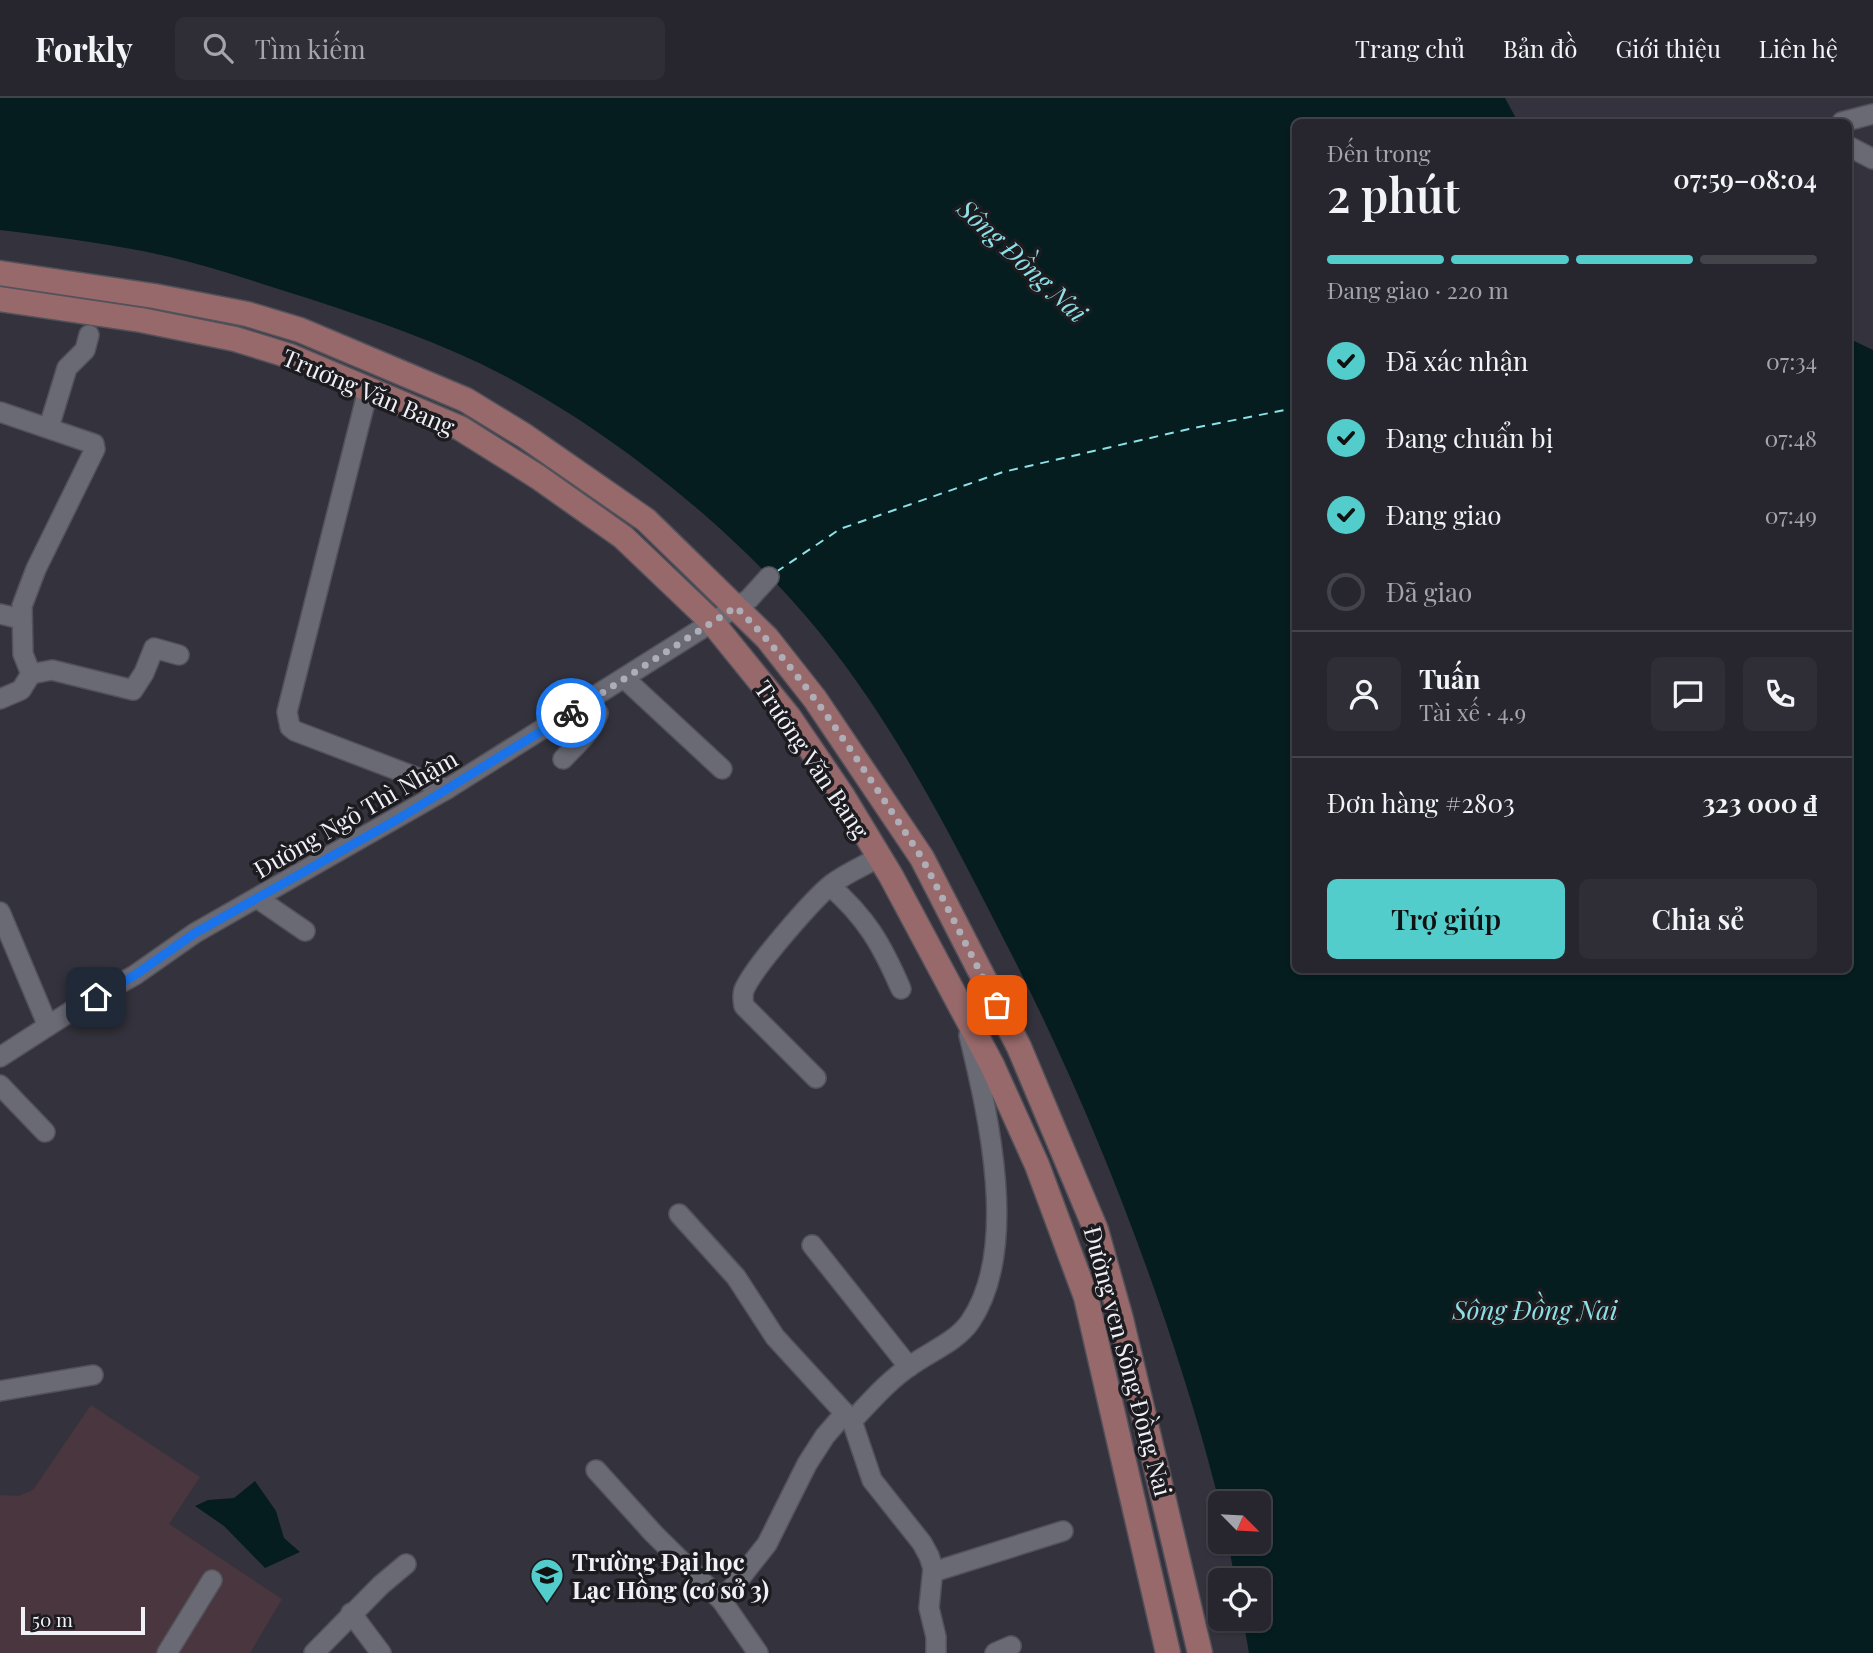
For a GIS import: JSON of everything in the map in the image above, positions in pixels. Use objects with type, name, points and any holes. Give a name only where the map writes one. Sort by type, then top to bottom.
[{"type":"main road","name":"Đường ven Sông Đồng Nai","points":[[0,273],[155,296],[247,314],[300,330],[466,400],[526,436],[646,520],[740,605],[815,699],[922,858],[1019,1047],[1096,1230],[1128,1345],[1200,1653]]},
{"type":"main road","name":"Trương Văn Bang","points":[[0,299],[141,320],[235,338],[290,356],[460,428],[538,477],[622,537],[712,622],[789,717],[842,795],[879,857],[992,1065],[1037,1165],[1086,1297],[1168,1653]]},
{"type":"street","points":[[1852,119],[1873,114]]},
{"type":"street","points":[[1852,148],[1873,159]]},
{"type":"street","points":[[49,427],[67,368],[85,350],[89,334]]},
{"type":"street","points":[[367,394],[287,712],[290,727],[447,789]]},
{"type":"street","points":[[0,412],[94,444],[95,449],[36,569],[22,606],[23,654],[31,674]]},
{"type":"street","name":"Đường Ngô Thì Nhậm","points":[[0,1057],[135,975],[195,933],[447,789],[589,702],[740,605],[769,577]]},
{"type":"street","points":[[0,614],[21,619]]},
{"type":"street","points":[[0,699],[21,690],[31,674],[52,670],[133,690],[144,673],[154,648],[179,655]]},
{"type":"street","points":[[624,678],[722,769]]},
{"type":"street","points":[[563,759],[596,721],[597,713],[589,702]]},
{"type":"street","points":[[816,1078],[744,1006],[742,996],[745,987],[763,962],[808,908],[830,886],[879,857]]},
{"type":"street","points":[[830,886],[852,905],[869,925],[901,989]]},
{"type":"street","points":[[257,898],[305,931]]},
{"type":"street","points":[[0,912],[48,1026]]},
{"type":"street","points":[[722,1601],[767,1544],[790,1495],[825,1436],[909,1367],[958,1335],[970,1322],[992,1268],[997,1237],[997,1206],[987,1109],[963,1012]]},
{"type":"street","points":[[0,1085],[45,1132]]},
{"type":"street","points":[[679,1214],[721,1259],[775,1337],[848,1417],[872,1480],[922,1543],[933,1572],[929,1608],[936,1637],[936,1653]]},
{"type":"street","points":[[812,1245],[909,1367]]},
{"type":"street","points":[[0,1391],[93,1376]]},
{"type":"street","points":[[596,1470],[661,1541],[722,1601],[758,1653]]},
{"type":"street","points":[[933,1572],[1063,1531]]},
{"type":"street","points":[[314,1653],[351,1614],[406,1564]]},
{"type":"street","points":[[167,1653],[212,1580]]},
{"type":"street","points":[[351,1614],[381,1653]]},
{"type":"shaded area","points":[[91,1405],[200,1477],[169,1524],[282,1599],[250,1653],[0,1653],[0,1495],[19,1496],[33,1490]]},
{"type":"water","name":"Sông Đồng Nai","points":[[0,98],[1505,98],[1516,119],[1292,119],[1292,973],[1852,973],[1852,340],[1873,350],[1873,1653],[1249,1653],[1245,1631],[1271,1631],[1271,1568],[1233,1568],[1230,1554],[1271,1554],[1271,1491],[1216,1491],[1188,1391],[1150,1277],[1097,1139],[1058,1049],[926,792],[876,711],[820,633],[752,559],[674,489],[590,427],[503,375],[431,342],[307,298],[170,257],[64,238],[0,230]]},
{"type":"water","points":[[255,1481],[276,1511],[284,1538],[300,1552],[265,1568],[224,1526],[195,1506],[208,1500],[234,1498]]},
{"type":"ferry route","points":[[776,572],[840,529],[1003,472],[1189,429],[1292,409]]},
{"type":"way so far","points":[[571,713],[736,607],[767,638],[815,699],[869,776],[922,858],[997,1005]]},
{"type":"place","name":"Trường Đại học Lạc Hồng (cơ sở 3)","points":[[547,1605]]},
{"type":"route","points":[[96,997],[135,975],[195,933],[398,819],[571,713]]}]
